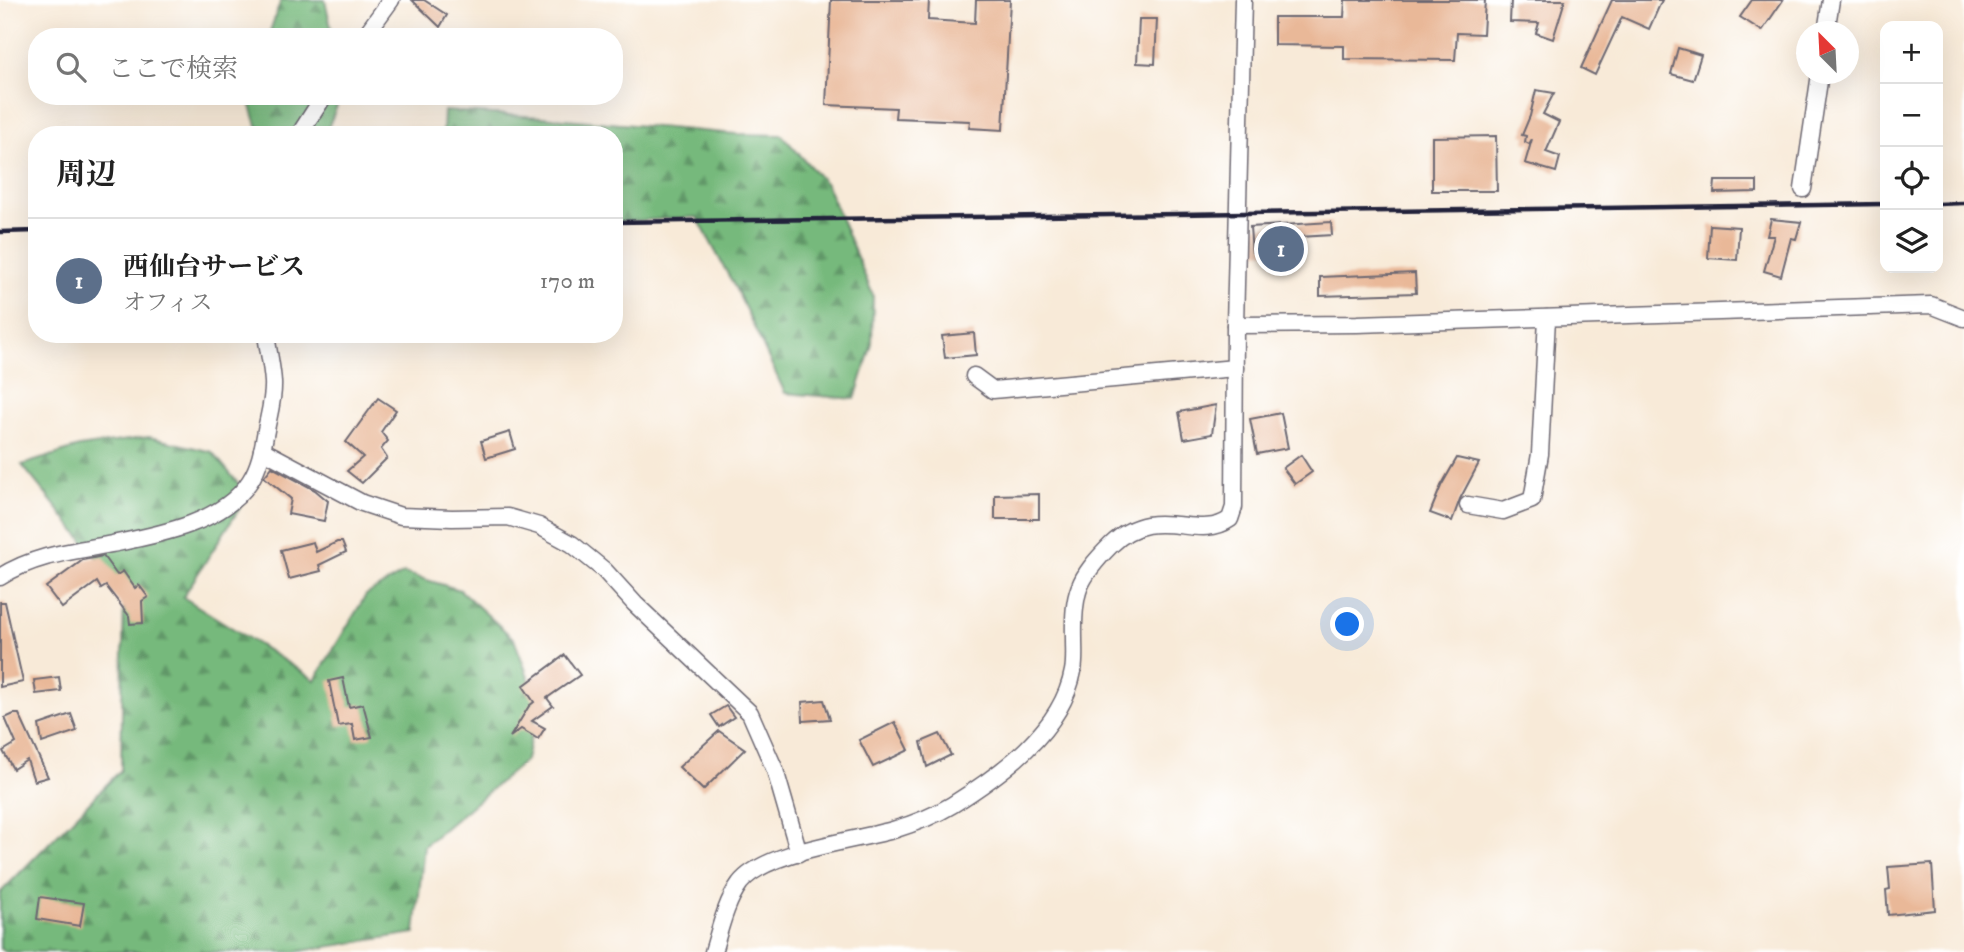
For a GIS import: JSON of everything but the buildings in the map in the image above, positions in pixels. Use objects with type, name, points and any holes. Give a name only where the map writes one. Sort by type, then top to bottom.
[{"type":"street","points":[[371,28],[391,0]]},
{"type":"street","points":[[713,952],[722,920],[741,881],[763,864],[896,829],[941,811],[992,777],[1040,735],[1054,718],[1068,689],[1074,668],[1074,607],[1077,590],[1095,562],[1121,536],[1152,523],[1214,525],[1226,522],[1234,512],[1235,325],[1243,0]]},
{"type":"street","points":[[1828,21],[1831,0]]},
{"type":"street","points":[[1803,189],[1819,84]]},
{"type":"street","points":[[305,126],[318,105]]},
{"type":"street","points":[[1235,325],[1357,324],[1931,305],[1964,318]]},
{"type":"street","points":[[1468,505],[1503,511],[1532,500],[1540,454],[1546,318]]},
{"type":"street","points":[[0,577],[30,561],[52,555],[160,535],[222,509],[239,496],[250,481],[262,450],[273,382],[267,343]]},
{"type":"street","points":[[974,376],[993,390],[1235,368]]},
{"type":"street","points":[[262,450],[362,503],[401,516],[508,517],[539,526],[572,544],[604,570],[635,604],[750,713],[775,770],[799,853]]},
{"type":"green space","points":[[281,0],[325,0],[331,28],[271,28]]},
{"type":"green space","points":[[251,105],[337,105],[329,126],[257,126]]},
{"type":"green space","points":[[444,111],[736,134],[782,135],[826,184],[873,295],[872,344],[855,399],[785,393],[739,295],[697,217],[623,221],[623,126],[443,126]]},
{"type":"green space","points":[[149,437],[212,452],[248,495],[183,597],[315,680],[366,595],[404,573],[460,590],[514,639],[538,703],[526,760],[424,846],[415,933],[295,952],[6,952],[0,949],[0,893],[121,770],[124,591],[22,465],[79,447]]},
{"type":"railway","points":[[1943,204],[1964,203]]},
{"type":"railway","points":[[623,222],[1880,204]]},
{"type":"railway","points":[[0,232],[28,231]]},
{"type":"place","name":"西仙台サービス","points":[[1281,249]]}]
